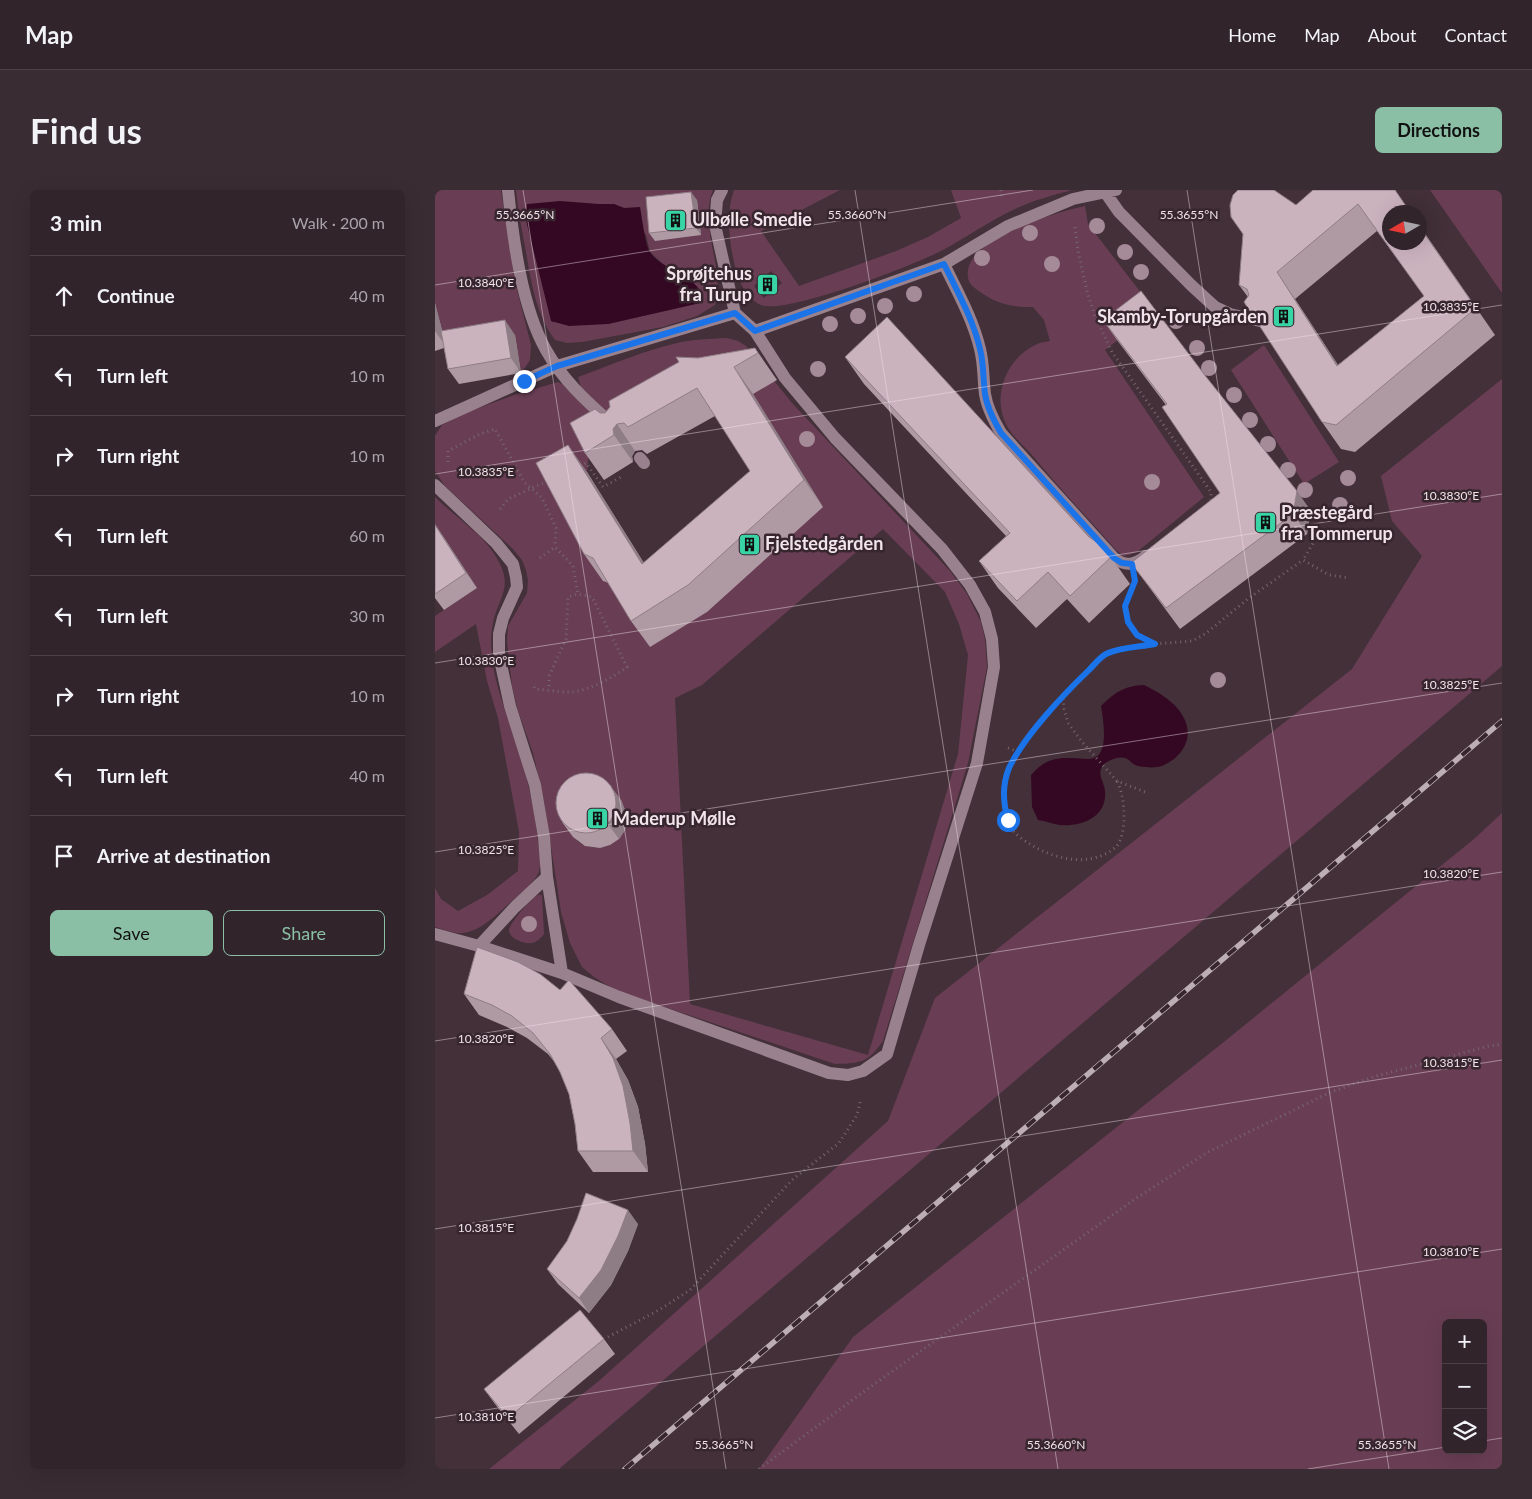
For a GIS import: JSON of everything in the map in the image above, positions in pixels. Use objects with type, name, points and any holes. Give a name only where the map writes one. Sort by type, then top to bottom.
[{"type":"street","points":[[509,190],[524,288],[533,321],[543,343],[557,366],[581,397],[621,432]]},
{"type":"street","points":[[435,934],[562,973],[619,997],[829,1073],[848,1075],[863,1071],[887,1054],[919,945],[977,764],[994,667],[992,639],[985,612],[964,578],[942,549],[835,438],[785,378],[755,331],[735,313],[715,225],[717,200],[722,190]]},
{"type":"street","points":[[755,331],[944,264],[1008,226],[1073,199],[1111,191],[1119,212],[1215,307],[1230,314],[1260,321]]},
{"type":"street","points":[[944,264],[968,313],[980,348],[985,375],[985,396],[992,416],[1001,433],[1114,558],[1122,563],[1132,564],[1141,560],[1156,548]]},
{"type":"street","points":[[435,421],[557,366],[735,313]]},
{"type":"street","points":[[435,485],[496,543],[513,564],[517,587],[503,618],[499,634],[499,655],[509,706],[535,785],[544,836],[547,877],[562,973]]},
{"type":"street","points":[[479,946],[515,907],[547,877]]},
{"type":"path","points":[[1073,199],[1078,251],[1087,291],[1099,325],[1112,352],[1211,492],[1211,507]]},
{"type":"path","points":[[448,469],[448,451],[480,434],[495,429],[525,482],[542,498],[555,528],[555,547]]},
{"type":"path","points":[[579,467],[586,463],[603,487],[642,461]]},
{"type":"path","points":[[496,514],[508,499],[555,478]]},
{"type":"path","points":[[1063,697],[1068,723],[1082,742],[1117,781],[1122,793],[1124,828],[1117,846],[1099,856],[1079,861],[1050,855],[1016,834],[1008,820],[1003,805],[1004,786],[1009,769],[1026,741],[1068,690],[1106,654],[1155,644],[1192,640],[1205,634],[1249,598],[1303,560],[1318,534]]},
{"type":"path","points":[[1303,560],[1329,575],[1349,578]]},
{"type":"path","points":[[1132,564],[1135,581],[1125,606],[1128,622],[1137,635],[1155,644]]},
{"type":"path","points":[[530,683],[535,689],[573,692],[609,680],[627,667],[592,597],[578,594],[569,597],[567,639],[549,676],[549,690]]},
{"type":"path","points":[[1117,781],[1145,792]]},
{"type":"path","points":[[759,1469],[874,1384],[1086,1234],[1208,1152],[1331,1092],[1382,1075],[1502,1044]]},
{"type":"path","points":[[608,1337],[659,1310],[690,1290],[757,1220],[792,1180],[839,1143],[857,1115],[862,1093],[858,1072]]},
{"type":"shaded area","points":[[435,190],[501,190],[515,282],[531,345],[530,360],[521,374],[515,335],[447,348],[435,303]]},
{"type":"shaded area","points":[[516,190],[713,190],[709,204],[709,219],[717,277],[715,305],[697,316],[663,327],[582,342],[567,343],[555,340],[543,320],[535,298]],"holes":[[[614,204],[624,208],[646,235],[650,252],[663,264],[685,277],[700,303],[608,324],[552,322],[526,220],[527,205]]]},
{"type":"shaded area","points":[[734,190],[840,190],[761,231],[799,286],[896,251],[928,237],[961,218],[951,190],[1072,190],[1017,208],[941,251],[905,267],[822,296],[775,306],[761,305],[755,302],[746,292],[737,274],[730,235],[731,199]],"holes":[[[771,271],[782,283],[764,298],[754,286]]]},
{"type":"shaded area","points":[[1430,190],[1502,190],[1502,293]]},
{"type":"shaded area","points":[[560,201],[614,204],[624,208],[640,207],[645,237],[650,252],[664,265],[683,275],[697,287],[701,294],[700,303],[608,324],[569,326],[551,321],[526,220],[527,204]]},
{"type":"shaded area","points":[[1085,206],[1088,224],[1155,311],[1105,350],[1204,497],[1137,552],[1123,556],[1015,438],[1002,415],[1001,391],[1009,369],[1025,351],[1037,344],[1050,341],[1044,320],[1033,307],[1010,305],[983,294],[972,285],[968,276],[968,270],[973,258],[984,247],[999,237],[1036,220]]},
{"type":"shaded area","points":[[727,338],[738,341],[746,346],[792,403],[951,572],[967,594],[981,622],[985,639],[987,667],[968,763],[883,1041],[873,1054],[858,1062],[835,1064],[617,991],[582,967],[570,943],[561,912],[544,801],[533,753],[518,711],[512,686],[507,642],[508,626],[527,593],[528,581],[526,570],[522,560],[512,548],[445,486],[435,471],[435,436],[442,425],[465,413],[517,394],[558,382],[566,386],[616,434],[589,450],[587,472],[603,581],[823,507],[753,394],[736,387],[626,429],[581,388],[578,377],[639,354],[683,342]],"holes":[[[883,529],[945,592],[959,624],[968,655],[958,754],[868,1055],[690,1004],[675,698],[702,685]],[[568,828],[610,845],[591,847],[580,843]]]},
{"type":"shaded area","points":[[1264,345],[1339,462],[1304,484],[1231,370]]},
{"type":"shaded area","points":[[1502,379],[1502,666],[559,1469],[489,1469],[600,1380],[888,1121],[935,998],[1352,669],[1422,556],[1392,521],[1381,476]]},
{"type":"shaded area","points":[[435,497],[487,544],[503,571],[505,587],[492,628],[492,660],[498,688],[528,784],[540,857],[539,871],[529,886],[488,922],[470,932],[463,933],[454,933],[435,927],[435,888],[441,899],[458,911],[487,895],[518,871],[519,832],[498,718],[487,681],[476,624],[435,652],[435,616],[477,588],[435,524]]},
{"type":"shaded area","points":[[1144,685],[1166,698],[1183,715],[1188,735],[1180,754],[1166,764],[1155,767],[1137,766],[1123,758],[1111,760],[1104,764],[1100,771],[1105,788],[1105,801],[1102,808],[1091,819],[1068,825],[1038,820],[1032,807],[1031,775],[1051,760],[1095,758],[1100,753],[1104,738],[1101,706],[1120,691]]},
{"type":"shaded area","points":[[1502,813],[1502,1469],[759,1469],[853,1337],[1225,1041],[1474,839]]},
{"type":"shaded area","points":[[538,895],[542,895],[544,934],[536,942],[525,943],[510,934],[510,927],[521,912]]},
{"type":"building","points":[[1238,190],[1274,190],[1296,205],[1313,190],[1395,190],[1405,205],[1382,205],[1382,237],[1358,204],[1277,272],[1337,366],[1424,296],[1391,250],[1427,250],[1427,238],[1476,308],[1336,425],[1322,422],[1244,302],[1249,295],[1247,289],[1239,285],[1243,234],[1231,217],[1230,205],[1233,195]]},
{"type":"building","name":"Ulbølle Smedie","points":[[691,192],[696,228],[649,233],[646,197]]},
{"type":"building","points":[[1141,291],[1297,491],[1293,514],[1166,608],[1131,563],[1220,493],[1162,407],[1167,404],[1103,320]]},
{"type":"building","points":[[887,317],[1089,537],[1111,557],[1070,596],[1048,572],[1017,601],[979,561],[1010,533],[845,357]]},
{"type":"building","points":[[505,320],[511,358],[448,369],[441,331]]},
{"type":"building","points":[[755,348],[758,353],[734,367],[804,480],[688,585],[631,621],[593,558],[584,554],[536,463],[568,445],[642,564],[750,471],[697,388],[628,427],[624,423],[617,424],[613,429],[614,435],[585,453],[570,423],[595,409],[600,413],[605,413],[610,407],[609,401],[679,362],[676,357],[698,358]]},
{"type":"building","points":[[435,525],[466,573],[435,594]]},
{"type":"building","name":"Maderup Mølle","points":[[586,773],[603,778],[611,786],[616,803],[611,820],[603,828],[586,833],[569,828],[561,820],[556,803],[561,786],[569,778]]},
{"type":"building","points":[[477,947],[518,962],[540,974],[560,990],[569,980],[612,1029],[601,1038],[613,1058],[623,1086],[633,1151],[578,1151],[569,1094],[550,1054],[533,1033],[512,1016],[492,1005],[464,994]]},
{"type":"building","points":[[586,1193],[628,1210],[618,1236],[601,1270],[579,1298],[547,1269],[567,1241]]},
{"type":"building","points":[[580,1310],[604,1339],[508,1418],[484,1389]]},
{"type":"railway","points":[[625,1469],[1502,721]]},
{"type":"place","name":"Ulbølle Smedie","points":[[676,220]]},
{"type":"place","name":"Sprøjtehus fra Turup","points":[[768,284]]},
{"type":"place","name":"Skamby-Torupgården","points":[[1283,317]]},
{"type":"place","name":"Præstegård fra Tommerup","points":[[1265,523]]},
{"type":"place","name":"Fjelstedgården","points":[[749,544]]},
{"type":"place","name":"Maderup Mølle","points":[[597,819]]},
{"type":"route","points":[[524,381],[557,366],[735,313],[755,331],[944,264],[968,313],[980,348],[985,375],[985,396],[992,416],[1001,433],[1114,558],[1122,563],[1132,564],[1135,581],[1125,606],[1128,622],[1137,635],[1155,644],[1106,654],[1068,690],[1026,741],[1009,769],[1004,786],[1003,805],[1008,820]]}]
